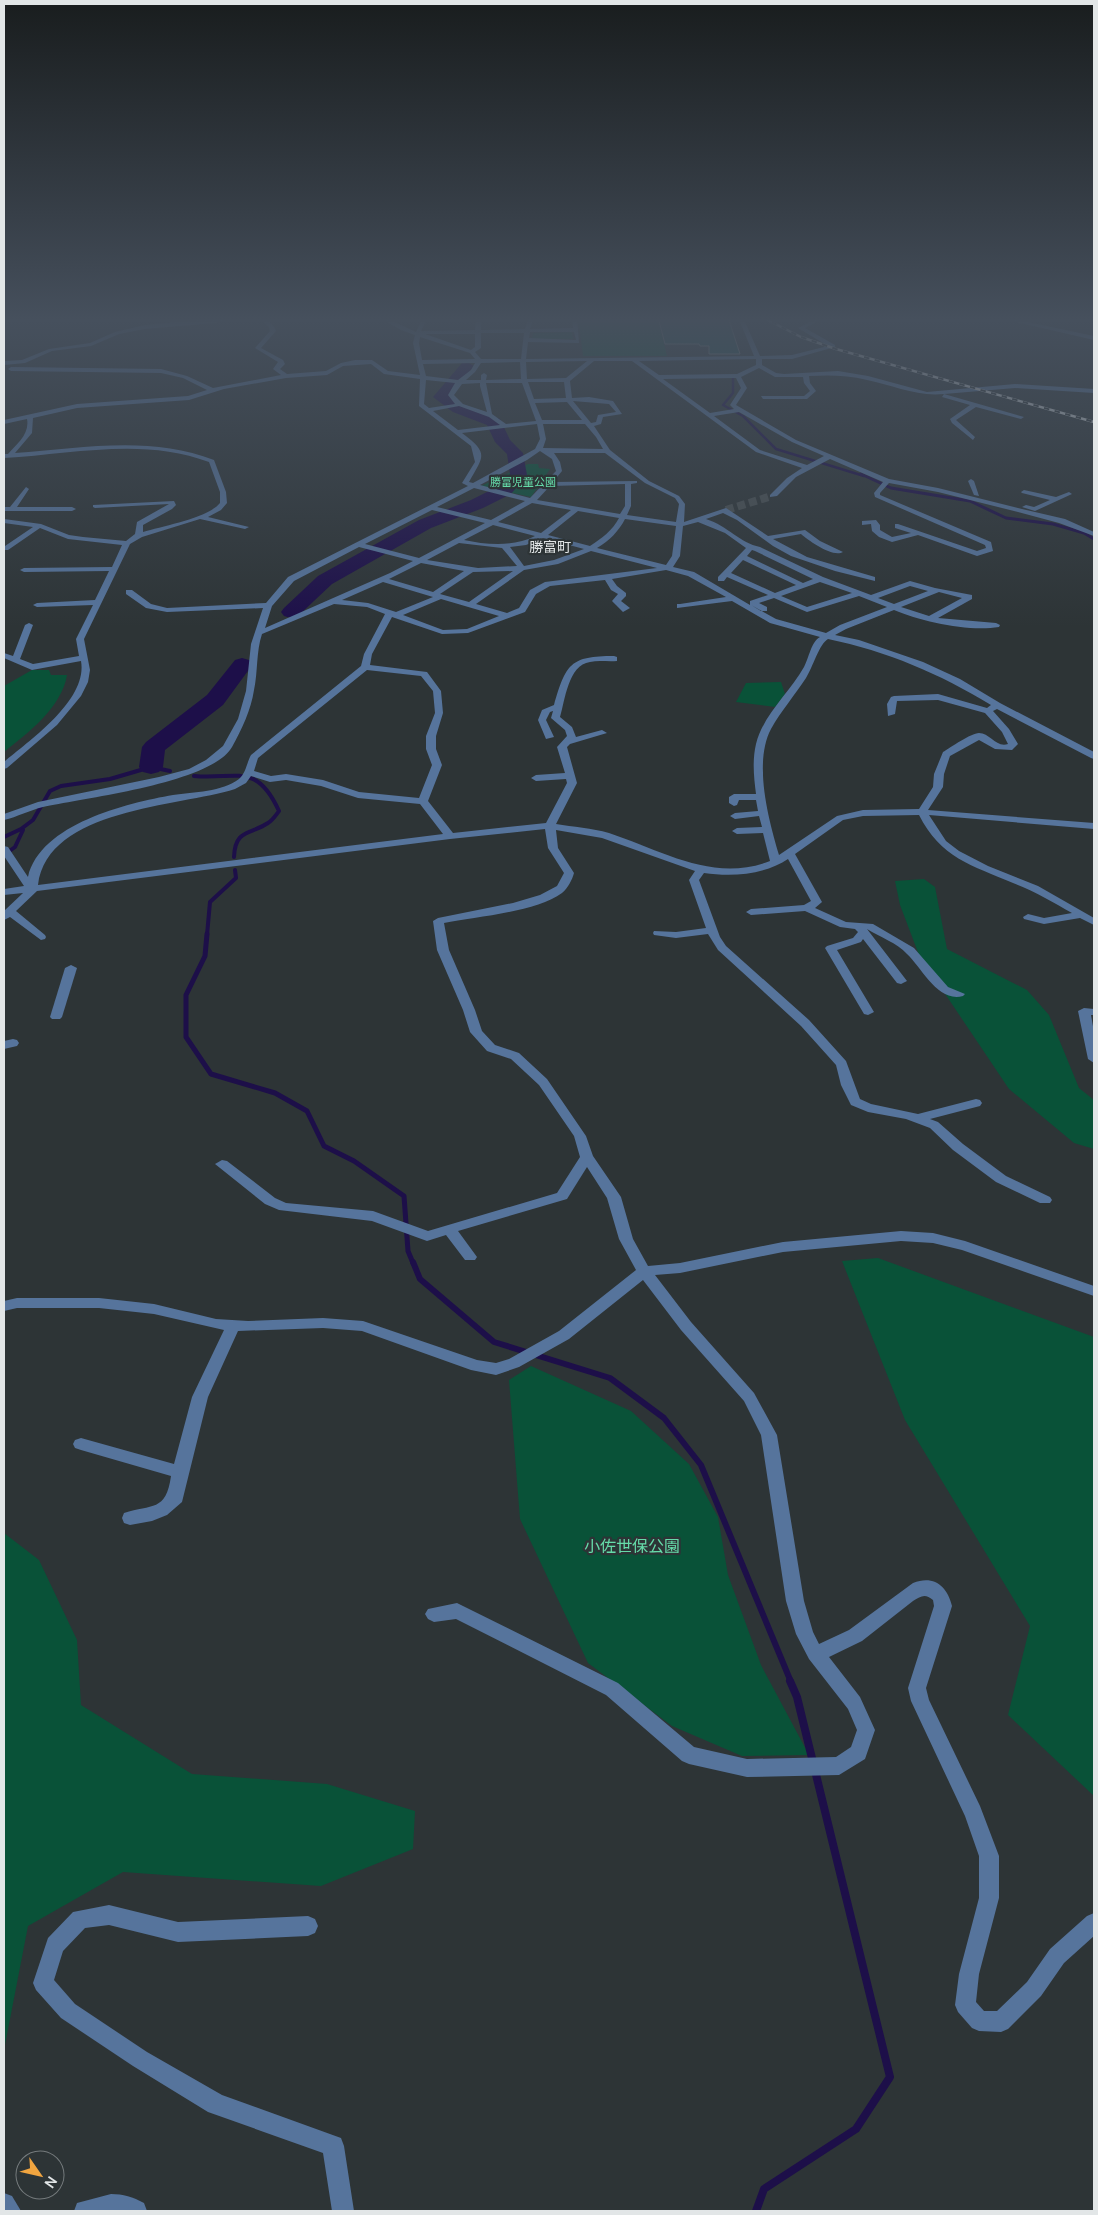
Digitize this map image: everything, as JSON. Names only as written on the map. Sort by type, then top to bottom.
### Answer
[{"type":"street","points":[[7,456],[31,430],[31,420]]},
{"type":"street","points":[[440,420],[474,445],[478,452],[478,465],[465,484],[532,501],[623,517],[680,524],[700,520],[725,511],[736,516],[784,549],[833,569],[872,579]]},
{"type":"street","points":[[499,420],[506,426]]},
{"type":"street","points":[[357,544],[421,561],[472,569],[522,568],[607,577],[656,571],[669,567],[676,556],[682,504],[678,497],[647,482],[607,451],[586,420]]},
{"type":"street","points":[[454,432],[539,422],[598,423],[599,420]]},
{"type":"street","points":[[716,420],[758,451],[808,468]]},
{"type":"street","points":[[757,420],[828,457],[888,481],[955,494],[1062,521],[1094,534]]},
{"type":"street","points":[[953,420],[973,438]]},
{"type":"street","points":[[4,817],[38,804],[161,780],[192,770],[209,762],[227,748],[242,719],[250,691],[255,644],[261,632],[268,605],[291,579],[525,459],[538,450],[543,440],[539,422]]},
{"type":"street","points":[[4,766],[59,719],[81,687],[87,670],[80,639],[127,543],[139,534],[200,517],[218,509],[224,503],[217,471],[212,461],[206,458],[142,446],[7,456]]},
{"type":"street","points":[[538,450],[607,451]]},
{"type":"street","points":[[261,632],[383,580],[532,501],[549,484],[559,470],[555,457],[548,451]]},
{"type":"street","points":[[772,496],[780,492],[787,481],[828,457]]},
{"type":"street","points":[[888,481],[877,493],[877,496],[988,544],[990,548],[977,554],[898,526]]},
{"type":"street","points":[[971,481],[976,495]]},
{"type":"street","points":[[549,484],[647,482]]},
{"type":"street","points":[[332,601],[368,605],[434,630],[453,632],[479,627],[508,616],[522,610],[532,592],[558,572],[568,560],[591,548],[617,526],[627,507],[628,483]]},
{"type":"street","points":[[13,508],[25,491],[15,492]]},
{"type":"street","points":[[1024,492],[1056,499]]},
{"type":"street","points":[[955,494],[966,493],[1035,509],[1070,494]]},
{"type":"street","points":[[95,506],[172,502],[174,505],[170,508],[140,524],[139,534]]},
{"type":"street","points":[[430,507],[687,572],[722,579],[750,548]]},
{"type":"street","points":[[4,508],[72,509]]},
{"type":"street","points":[[458,541],[477,545],[520,543],[542,535],[578,508]]},
{"type":"street","points":[[200,517],[245,527]]},
{"type":"street","points":[[700,520],[725,529],[736,541],[750,548],[757,549],[820,579],[893,607],[930,619],[968,624],[996,625]]},
{"type":"street","points":[[4,521],[39,526],[76,538],[127,543]]},
{"type":"street","points":[[865,523],[873,522],[876,525],[876,531],[890,540],[918,533]]},
{"type":"street","points":[[8,548],[39,526]]},
{"type":"street","points":[[768,538],[802,532],[818,543],[839,552]]},
{"type":"street","points":[[504,545],[522,568]]},
{"type":"street","points":[[743,557],[802,586]]},
{"type":"street","points":[[24,570],[114,568]]},
{"type":"street","points":[[470,605],[522,568]]},
{"type":"street","points":[[41,937],[7,914],[32,890],[33,874],[46,850],[67,835],[120,813],[163,800],[224,788],[239,783],[248,774],[254,758],[364,667],[368,654],[393,614],[438,595],[472,569]]},
{"type":"street","points":[[687,572],[774,621],[798,629],[856,642],[904,657],[957,681],[993,708],[1094,756]]},
{"type":"street","points":[[727,574],[806,610],[860,593]]},
{"type":"street","points":[[607,577],[614,588],[622,592],[622,596],[616,601],[626,608],[623,610]]},
{"type":"street","points":[[798,629],[797,624],[753,603],[820,579]]},
{"type":"street","points":[[383,580],[508,616]]},
{"type":"street","points":[[871,598],[910,582],[935,591]]},
{"type":"street","points":[[776,862],[764,814],[759,760],[765,731],[813,660],[819,641],[843,627],[938,590],[969,597],[930,619]]},
{"type":"street","points":[[129,592],[145,606],[155,610],[175,611],[206,607],[268,605]]},
{"type":"street","points":[[688,607],[735,598]]},
{"type":"street","points":[[37,605],[97,602]]},
{"type":"street","points":[[16,659],[29,625]]},
{"type":"street","points":[[4,655],[32,667],[83,658]]},
{"type":"street","points":[[434,1614],[458,1611],[612,1689],[690,1755],[747,1768],[839,1766],[858,1753],[866,1730],[854,1703],[815,1653],[805,1634],[795,1601],[768,1435],[749,1397],[686,1326],[644,1270],[626,1239],[614,1197],[587,1157],[580,1136],[543,1082],[515,1056],[491,1048],[476,1032],[469,1010],[443,950],[438,930],[438,921],[523,903],[557,891],[567,881],[569,873],[553,848],[550,826],[572,783],[562,747],[572,736],[569,729],[555,718],[568,674],[576,664],[585,660],[614,659]]},
{"type":"street","points":[[364,667],[424,674],[437,691],[439,713],[431,736],[431,749],[437,765],[422,801]]},
{"type":"street","points":[[892,714],[891,704],[894,699],[904,698],[938,697],[993,708],[1012,744],[1009,748],[1004,749],[979,736],[946,754],[938,787],[922,812]]},
{"type":"street","points":[[549,737],[542,720],[546,710],[559,707]]},
{"type":"street","points":[[567,742],[602,733]]},
{"type":"street","points":[[248,774],[270,779],[286,777],[323,783],[358,795],[422,801],[450,836]]},
{"type":"street","points":[[536,778],[570,776]]},
{"type":"street","points":[[734,803],[734,797],[762,797]]},
{"type":"street","points":[[922,812],[929,829],[938,840],[967,861],[1033,888],[1094,922]]},
{"type":"street","points":[[4,892],[32,890],[450,836],[550,826],[604,835],[701,870],[724,873],[743,872],[776,862],[840,818],[863,813],[922,812],[1094,826]]},
{"type":"street","points":[[735,816],[764,814]]},
{"type":"street","points":[[737,831],[768,830]]},
{"type":"street","points":[[4,849],[12,858],[32,890]]},
{"type":"street","points":[[751,912],[807,908],[817,902],[790,854]]},
{"type":"street","points":[[701,870],[694,880],[712,930],[722,948],[805,1023],[842,1064],[847,1085],[855,1102],[868,1108],[918,1118],[934,1125],[958,1147],[1001,1179],[1045,1200]]},
{"type":"street","points":[[807,908],[844,925],[861,928],[869,926],[910,950],[944,989],[959,994]]},
{"type":"street","points":[[1028,917],[1044,920],[1082,915]]},
{"type":"street","points":[[861,928],[901,981]]},
{"type":"street","points":[[861,928],[857,940],[831,948],[868,1012]]},
{"type":"street","points":[[658,933],[676,935],[712,930]]},
{"type":"street","points":[[56,1017],[71,968]]},
{"type":"street","points":[[1094,1012],[1084,1011],[1094,1059]]},
{"type":"street","points":[[918,1118],[976,1103]]},
{"type":"street","points":[[222,1164],[270,1201],[284,1207],[354,1212],[373,1216],[427,1236],[562,1196],[587,1157]]},
{"type":"street","points":[[450,1230],[470,1257]]},
{"type":"street","points":[[4,1306],[17,1303],[99,1303],[154,1310],[216,1324],[323,1323],[363,1326],[476,1366],[496,1369],[518,1360],[564,1335],[644,1270],[680,1268],[783,1247],[901,1236],[933,1238],[965,1246],[1094,1291]]},
{"type":"street","points":[[130,1518],[146,1516],[162,1510],[176,1497],[180,1472],[200,1397],[232,1325]]},
{"type":"street","points":[[81,1444],[180,1472]]},
{"type":"street","points":[[815,1653],[828,1651],[919,1588],[931,1588],[941,1596],[943,1606],[917,1688],[920,1701],[973,1813],[989,1856],[989,1898],[969,1974],[965,2005],[978,2021],[1001,2022],[1034,1989],[1057,1956],[1094,1923]]},
{"type":"street","points":[[308,1926],[178,1932],[109,1915],[80,1919],[55,1945],[43,1983],[68,2011],[140,2059],[216,2104],[333,2146],[343,2211]]},
{"type":"street","points":[[4,2204],[10,2211]]},
{"type":"street","points":[[85,2211],[101,2205],[128,2206],[136,2211]]},
{"type":"green space","name":"勝富児童公園","points":[[528,464],[538,464],[539,468],[550,469],[531,497],[481,486]]},
{"type":"green space","points":[[32,670],[49,670],[51,675],[67,675],[64,687],[43,718],[4,752],[4,686]]},
{"type":"green space","points":[[781,682],[785,694],[775,707],[736,702],[746,683]]},
{"type":"green space","points":[[924,879],[935,887],[947,949],[1027,990],[1049,1015],[1079,1088],[1094,1100],[1094,1149],[1074,1143],[1009,1089],[919,955],[900,905],[895,881]]},
{"type":"green space","points":[[878,1258],[1094,1337],[1094,1796],[1008,1715],[1030,1626],[905,1420],[842,1261]]},
{"type":"green space","name":"小佐世保公園","points":[[531,1366],[631,1411],[689,1464],[718,1517],[728,1575],[761,1665],[809,1755],[742,1756],[672,1726],[588,1663],[520,1519],[509,1380]]},
{"type":"green space","points":[[4,1533],[39,1560],[77,1640],[81,1705],[192,1774],[327,1784],[415,1811],[413,1849],[321,1886],[123,1872],[28,1926],[4,2050]]},
{"type":"waterway","points":[[291,612],[325,580],[425,524],[477,504],[505,490],[519,475],[515,453],[503,442],[494,422],[491,420]]},
{"type":"waterway","points":[[747,420],[776,449],[864,476]]},
{"type":"waterway","points":[[861,474],[891,488],[970,501],[1006,518],[1053,524],[1084,533],[1094,539]]},
{"type":"waterway","points":[[151,767],[154,747],[215,700],[242,664]]},
{"type":"waterway","points":[[4,837],[21,829],[33,820],[50,791],[61,786],[110,779],[151,767],[170,771]]},
{"type":"waterway","points":[[194,776],[244,776],[253,779],[262,785],[279,811],[268,823],[240,837],[235,848],[234,857]]},
{"type":"waterway","points":[[4,855],[15,847],[23,830]]},
{"type":"waterway","points":[[207,935],[210,902],[236,878],[235,870]]},
{"type":"waterway","points":[[207,934],[205,956],[186,995],[186,1037],[211,1074],[275,1093],[307,1111],[324,1146],[354,1161],[404,1196],[408,1251],[413,1263]]},
{"type":"waterway","points":[[413,1262],[420,1279],[494,1342],[610,1378],[664,1418],[701,1465],[791,1682]]},
{"type":"waterway","points":[[756,2211],[764,2189],[856,2129],[890,2077],[797,1697],[790,1681]]},
{"type":"tunnel","points":[[726,510],[772,496]]},
{"type":"railway","points":[[1088,420],[1094,422]]},
{"type":"district","name":"勝富町","points":[[550,547]]}]
